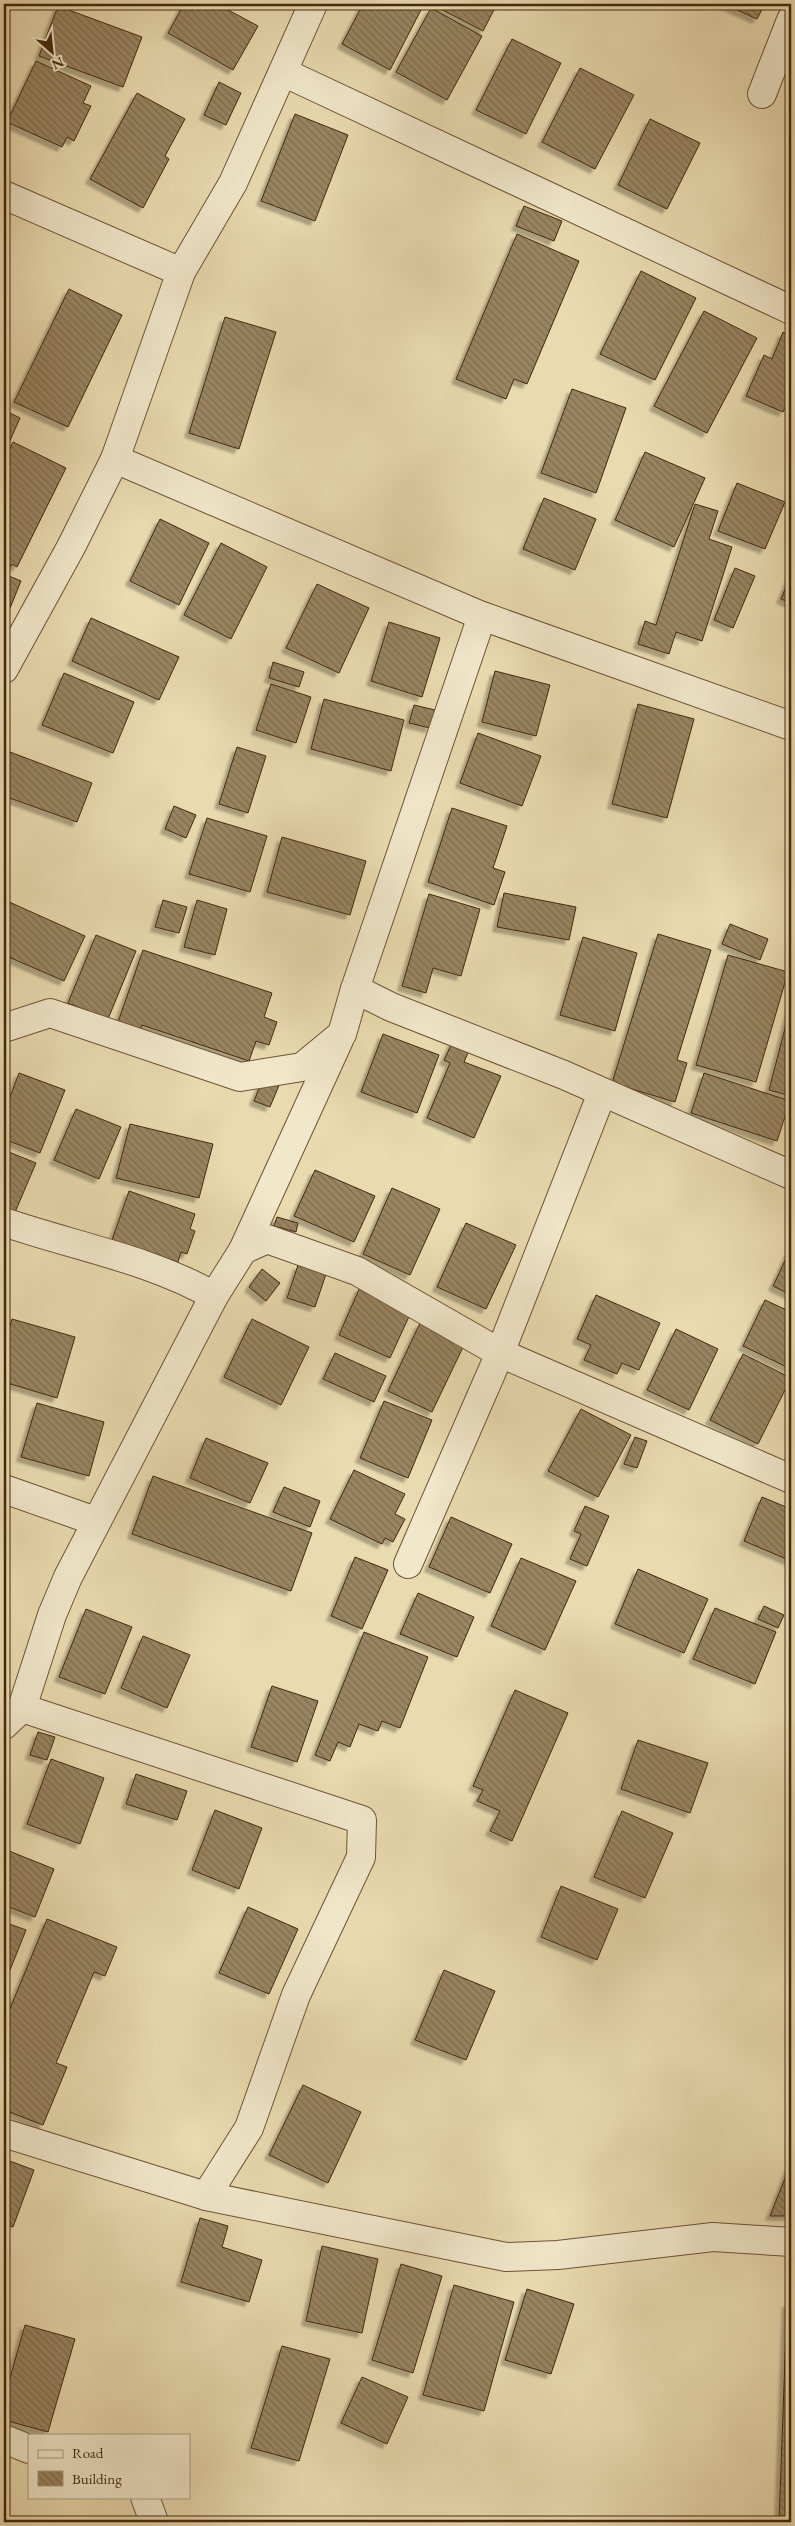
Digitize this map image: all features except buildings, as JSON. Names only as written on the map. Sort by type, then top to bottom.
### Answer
[{"type":"street","points":[[5,662],[71,547],[115,459],[181,272],[234,183],[313,4]]},
{"type":"street","points":[[762,94],[791,20]]},
{"type":"street","points":[[283,72],[791,310]]},
{"type":"street","points":[[4,195],[181,272]]},
{"type":"street","points":[[115,459],[482,616],[791,726]]},
{"type":"street","points":[[206,2196],[249,2128],[296,1994],[361,1857],[362,1820],[13,1716],[52,1615],[95,1521],[214,1296],[243,1250],[342,1034],[355,989],[482,616]]},
{"type":"street","points":[[355,989],[390,1007],[564,1076],[791,1175]]},
{"type":"street","points":[[4,1028],[50,1012],[240,1077],[302,1067],[342,1034]]},
{"type":"street","points":[[408,1564],[500,1353],[602,1093]]},
{"type":"street","points":[[4,1222],[142,1264],[196,1286],[214,1296]]},
{"type":"street","points":[[243,1250],[267,1240],[357,1271],[500,1353],[791,1479]]},
{"type":"street","points":[[4,1490],[95,1521]]},
{"type":"street","points":[[4,2134],[206,2196],[506,2257],[558,2255],[713,2237],[791,2242]]},
{"type":"street","points":[[4,2439],[28,2449]]},
{"type":"street","points":[[145,2498],[154,2522]]}]
